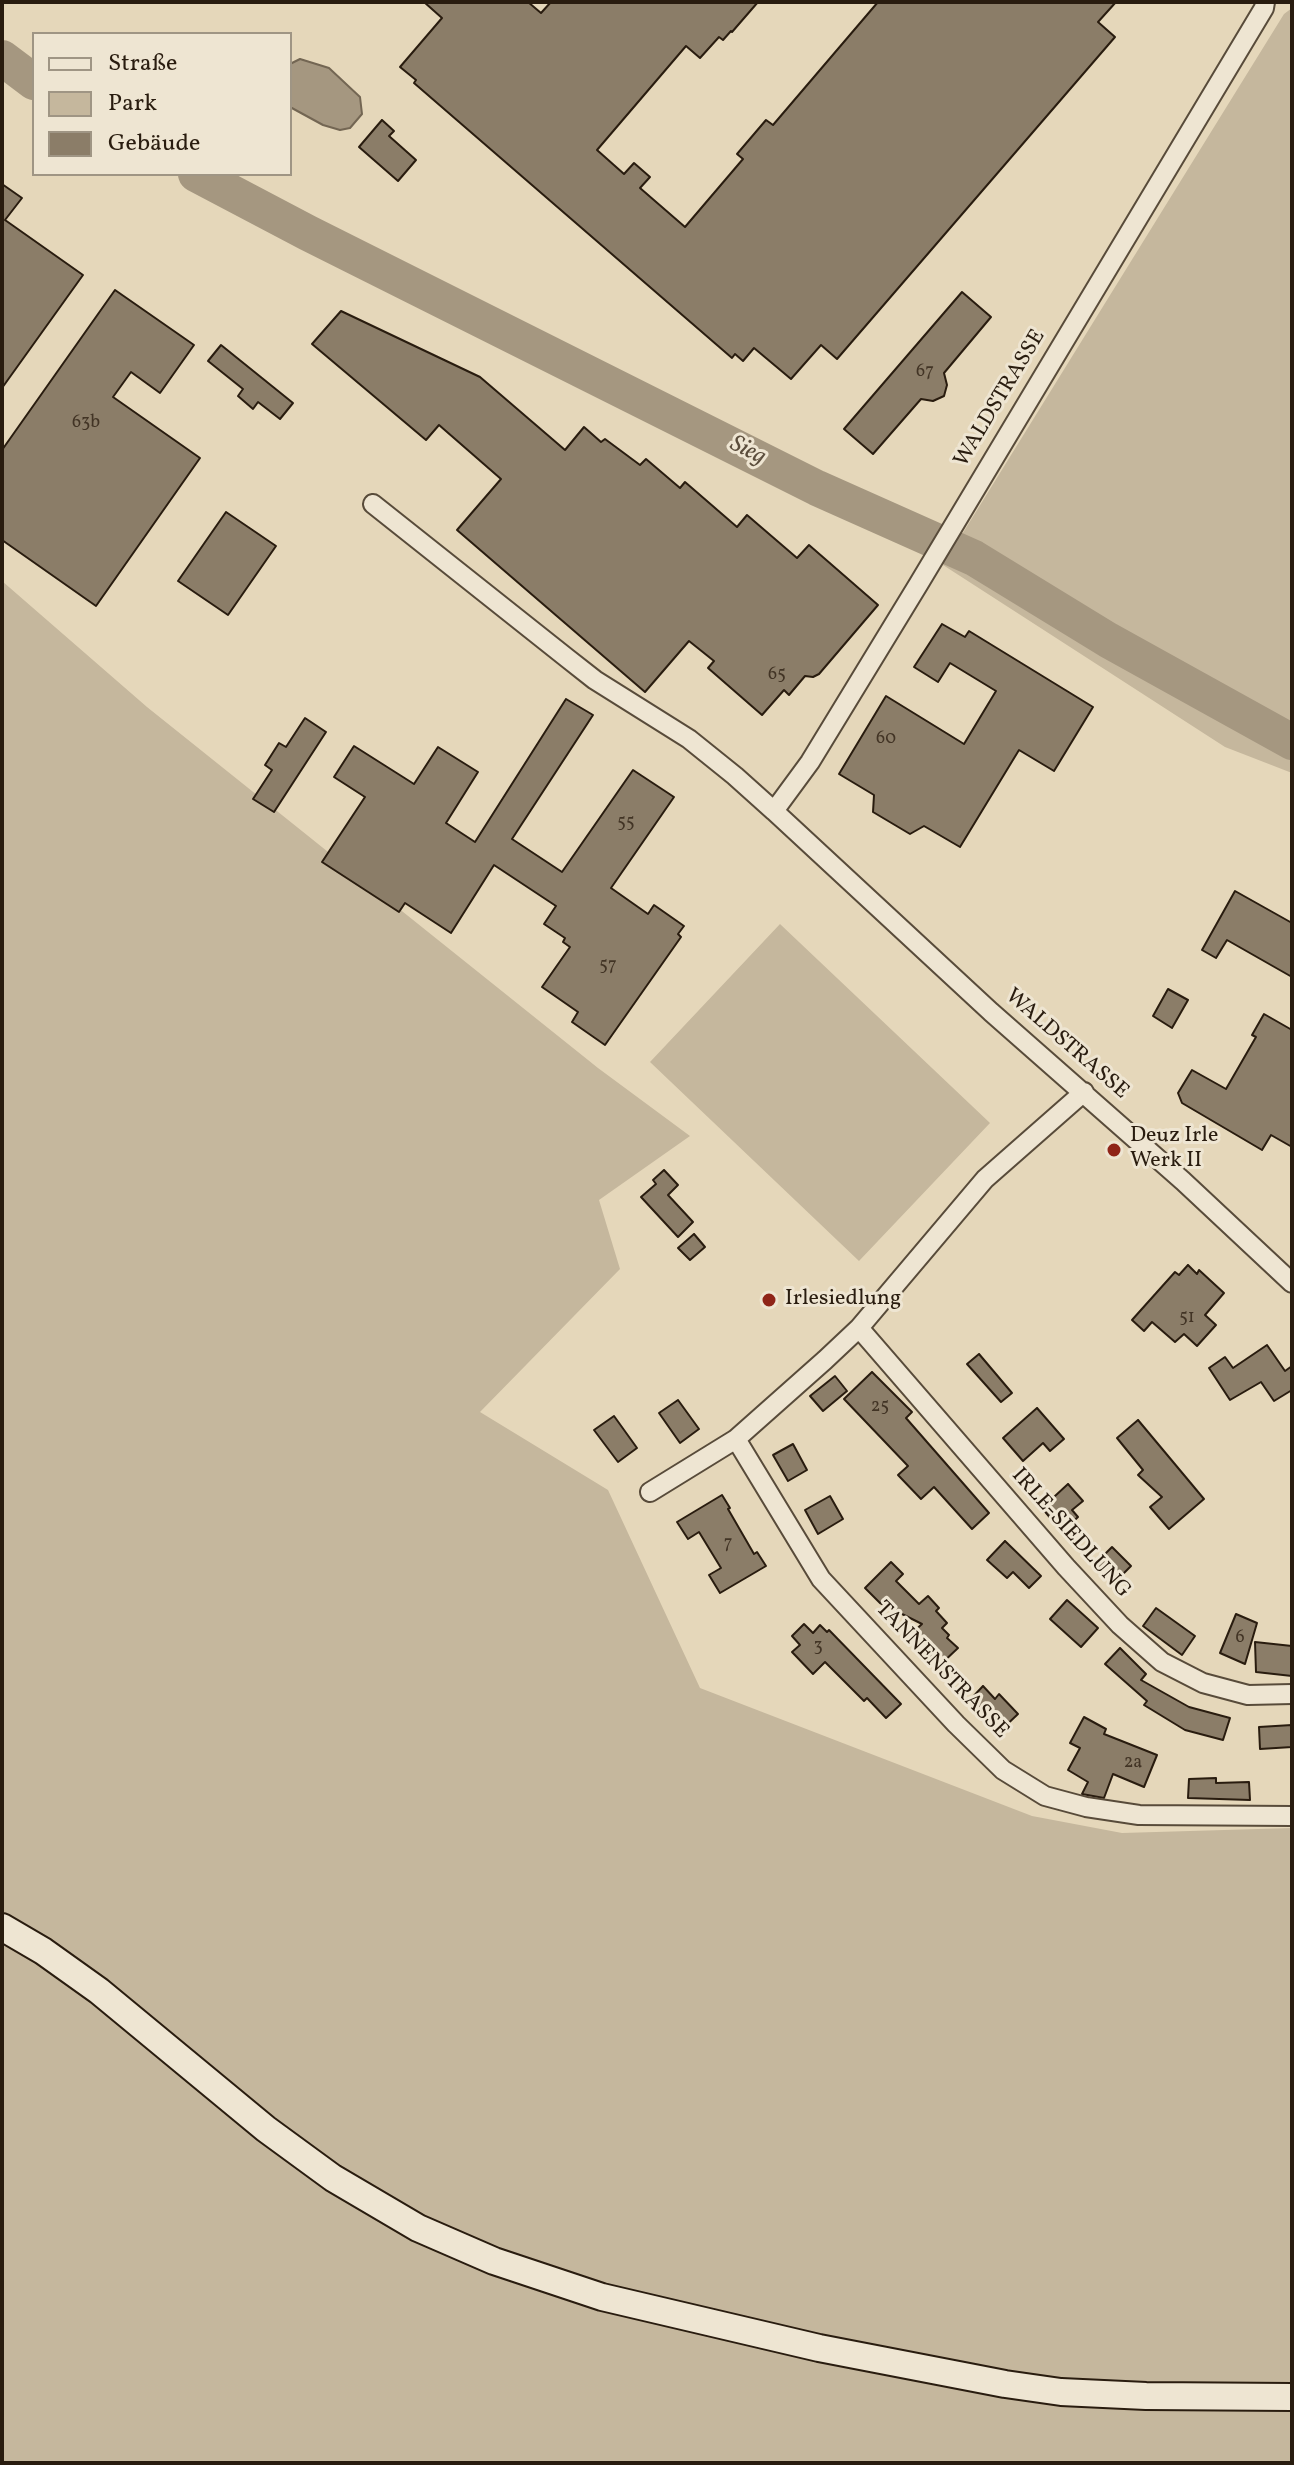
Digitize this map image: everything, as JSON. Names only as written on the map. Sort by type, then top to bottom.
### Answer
[{"type":"main road","points":[[2,1927],[43,1951],[99,1991],[266,2129],[333,2178],[418,2228],[494,2261],[602,2297],[819,2348],[1005,2384],[1061,2392],[1117,2395],[1292,2397]]},
{"type":"street","name":"WALDSTRASSE","points":[[774,811],[810,762],[1267,4]]},
{"type":"street","name":"WALDSTRASSE","points":[[373,504],[576,666],[689,739],[735,776],[1292,1283]]},
{"type":"street","points":[[650,1492],[736,1439],[859,1328],[985,1179],[1084,1092]]},
{"type":"street","name":"IRLE-SIEDLUNG","points":[[859,1328],[1066,1567],[1120,1625],[1162,1662],[1203,1683],[1248,1695],[1292,1694]]},
{"type":"street","name":"TANNENSTRASSE","points":[[736,1439],[821,1579],[1003,1770],[1045,1796],[1086,1807],[1139,1815],[1292,1816]]},
{"type":"green space","points":[[1292,8],[1292,773],[1225,747],[943,565],[1284,14]]},
{"type":"green space","points":[[2,581],[147,707],[598,1068],[690,1136],[599,1200],[620,1269],[480,1412],[608,1490],[700,1688],[1032,1816],[1122,1833],[1292,1828],[1292,2463],[2,2463]]},
{"type":"green space","points":[[780,924],[990,1123],[859,1261],[650,1062]]},
{"type":"shaded area","points":[[300,59],[329,68],[360,97],[362,114],[350,128],[340,130],[323,125],[292,108],[292,63]]},
{"type":"building","points":[[424,2],[528,2],[541,13],[551,2],[758,2],[732,32],[723,40],[719,37],[700,58],[686,46],[597,150],[624,174],[634,163],[650,177],[640,188],[685,227],[743,159],[737,154],[766,120],[773,125],[878,2],[1116,2],[1098,22],[1115,37],[837,359],[821,345],[791,379],[754,348],[743,361],[735,354],[732,358],[414,83],[416,80],[400,67],[442,18]]},
{"type":"building","points":[[382,120],[394,131],[389,136],[416,160],[398,181],[359,147]]},
{"type":"building","points":[[2,184],[22,198],[5,220],[83,275],[2,388]]},
{"type":"building","points":[[115,290],[194,345],[160,393],[131,372],[113,397],[200,458],[96,606],[2,540],[2,450]]},
{"type":"building","points":[[962,292],[991,317],[944,373],[947,385],[944,396],[933,401],[921,399],[873,454],[844,429]]},
{"type":"building","points":[[341,311],[480,377],[565,450],[584,427],[601,442],[605,439],[640,465],[646,459],[680,488],[685,482],[737,527],[747,515],[797,558],[809,545],[878,605],[819,674],[805,676],[789,695],[784,690],[762,715],[708,668],[714,661],[689,641],[645,692],[457,530],[501,479],[439,425],[426,440],[312,344]]},
{"type":"building","points":[[221,345],[293,403],[280,419],[258,402],[253,409],[238,396],[243,389],[208,361]]},
{"type":"building","points":[[226,512],[276,546],[228,615],[178,581]]},
{"type":"building","points":[[942,624],[965,637],[969,631],[1093,707],[1054,771],[1019,750],[960,847],[924,826],[910,834],[873,812],[874,795],[839,774],[886,696],[964,744],[996,691],[950,663],[938,682],[914,667]]},
{"type":"building","points":[[566,699],[593,715],[512,839],[562,872],[633,770],[674,797],[611,888],[648,914],[654,905],[684,926],[678,934],[681,937],[605,1045],[572,1022],[578,1012],[542,987],[570,947],[563,942],[565,938],[544,924],[556,906],[494,865],[451,933],[405,903],[399,912],[322,862],[365,797],[334,777],[354,746],[414,784],[438,747],[478,772],[446,823],[475,842]]},
{"type":"building","points":[[305,718],[326,732],[274,812],[253,799],[272,770],[265,765],[279,743],[286,747]]},
{"type":"building","points":[[1235,891],[1292,923],[1292,977],[1227,940],[1216,958],[1202,950]]},
{"type":"building","points":[[1168,989],[1188,1000],[1172,1028],[1153,1016]]},
{"type":"building","points":[[1264,1014],[1292,1030],[1292,1147],[1271,1135],[1262,1150],[1182,1103],[1178,1093],[1192,1070],[1226,1089],[1256,1037],[1252,1035]]},
{"type":"building","points":[[664,1170],[678,1185],[668,1195],[693,1222],[678,1237],[641,1197],[656,1184],[653,1180]]},
{"type":"building","points":[[694,1234],[705,1247],[690,1260],[678,1248]]},
{"type":"building","points":[[1188,1265],[1197,1274],[1199,1270],[1224,1293],[1205,1315],[1216,1325],[1197,1346],[1184,1334],[1175,1342],[1152,1322],[1144,1331],[1132,1320],[1175,1272],[1179,1275]]},
{"type":"building","points":[[1267,1345],[1285,1371],[1292,1366],[1292,1390],[1274,1401],[1261,1382],[1230,1400],[1209,1368],[1225,1357],[1233,1368]]},
{"type":"building","points":[[979,1354],[1012,1393],[1001,1402],[967,1364]]},
{"type":"building","points":[[872,1372],[912,1412],[906,1418],[989,1513],[972,1529],[934,1487],[921,1499],[898,1475],[908,1466],[844,1399]]},
{"type":"building","points":[[835,1376],[847,1391],[823,1411],[810,1396]]},
{"type":"building","points":[[678,1400],[699,1429],[680,1443],[659,1413]]},
{"type":"building","points":[[1037,1408],[1064,1439],[1050,1451],[1043,1443],[1023,1461],[1003,1438]]},
{"type":"building","points":[[614,1416],[637,1448],[618,1462],[594,1430]]},
{"type":"building","points":[[1138,1420],[1204,1499],[1169,1529],[1150,1507],[1162,1497],[1138,1475],[1143,1470],[1117,1438]]},
{"type":"building","points":[[793,1444],[807,1470],[788,1481],[773,1455]]},
{"type":"building","points":[[1068,1484],[1083,1501],[1072,1510],[1078,1517],[1062,1532],[1042,1508]]},
{"type":"building","points":[[722,1495],[754,1554],[757,1552],[766,1566],[720,1593],[709,1575],[721,1568],[699,1532],[688,1539],[677,1522]]},
{"type":"building","points":[[830,1496],[843,1519],[818,1534],[805,1510]]},
{"type":"building","points":[[1005,1541],[1041,1576],[1029,1588],[1013,1572],[1007,1578],[987,1560]]},
{"type":"building","points":[[1112,1547],[1131,1566],[1114,1583],[1095,1564]]},
{"type":"building","points":[[891,1562],[903,1574],[896,1581],[919,1604],[928,1596],[947,1623],[942,1628],[958,1648],[940,1665],[910,1635],[922,1624],[880,1603],[865,1588]]},
{"type":"building","points":[[1067,1600],[1098,1628],[1081,1647],[1050,1619]]},
{"type":"building","points":[[1156,1608],[1195,1636],[1182,1655],[1143,1626]]},
{"type":"building","points":[[1236,1614],[1257,1623],[1245,1664],[1220,1653]]},
{"type":"building","points":[[804,1624],[813,1633],[820,1625],[827,1632],[829,1630],[901,1704],[886,1718],[825,1662],[813,1674],[792,1652],[800,1645],[792,1636]]},
{"type":"building","points":[[1255,1642],[1292,1646],[1292,1676],[1256,1672]]},
{"type":"building","points":[[1120,1648],[1146,1674],[1141,1680],[1189,1707],[1230,1718],[1223,1740],[1185,1730],[1144,1705],[1147,1701],[1105,1664]]},
{"type":"building","points":[[983,1686],[995,1699],[999,1694],[1018,1714],[999,1732],[969,1701]]},
{"type":"building","points":[[1084,1717],[1106,1729],[1104,1734],[1157,1755],[1144,1787],[1113,1774],[1104,1798],[1082,1794],[1088,1782],[1068,1770],[1080,1748],[1070,1743]]},
{"type":"building","points":[[1292,1725],[1292,1747],[1260,1749],[1259,1727]]},
{"type":"building","points":[[1216,1778],[1216,1783],[1249,1782],[1250,1800],[1188,1798],[1189,1779]]},
{"type":"waterway","name":"Sieg","points":[[2,58],[32,80]]},
{"type":"waterway","name":"Sieg","points":[[200,176],[817,488],[974,558],[1108,640],[1292,742]]},
{"type":"place","name":"Deuz Irle Werk II","points":[[1114,1150]]},
{"type":"place","name":"Irlesiedlung","points":[[769,1300]]}]
